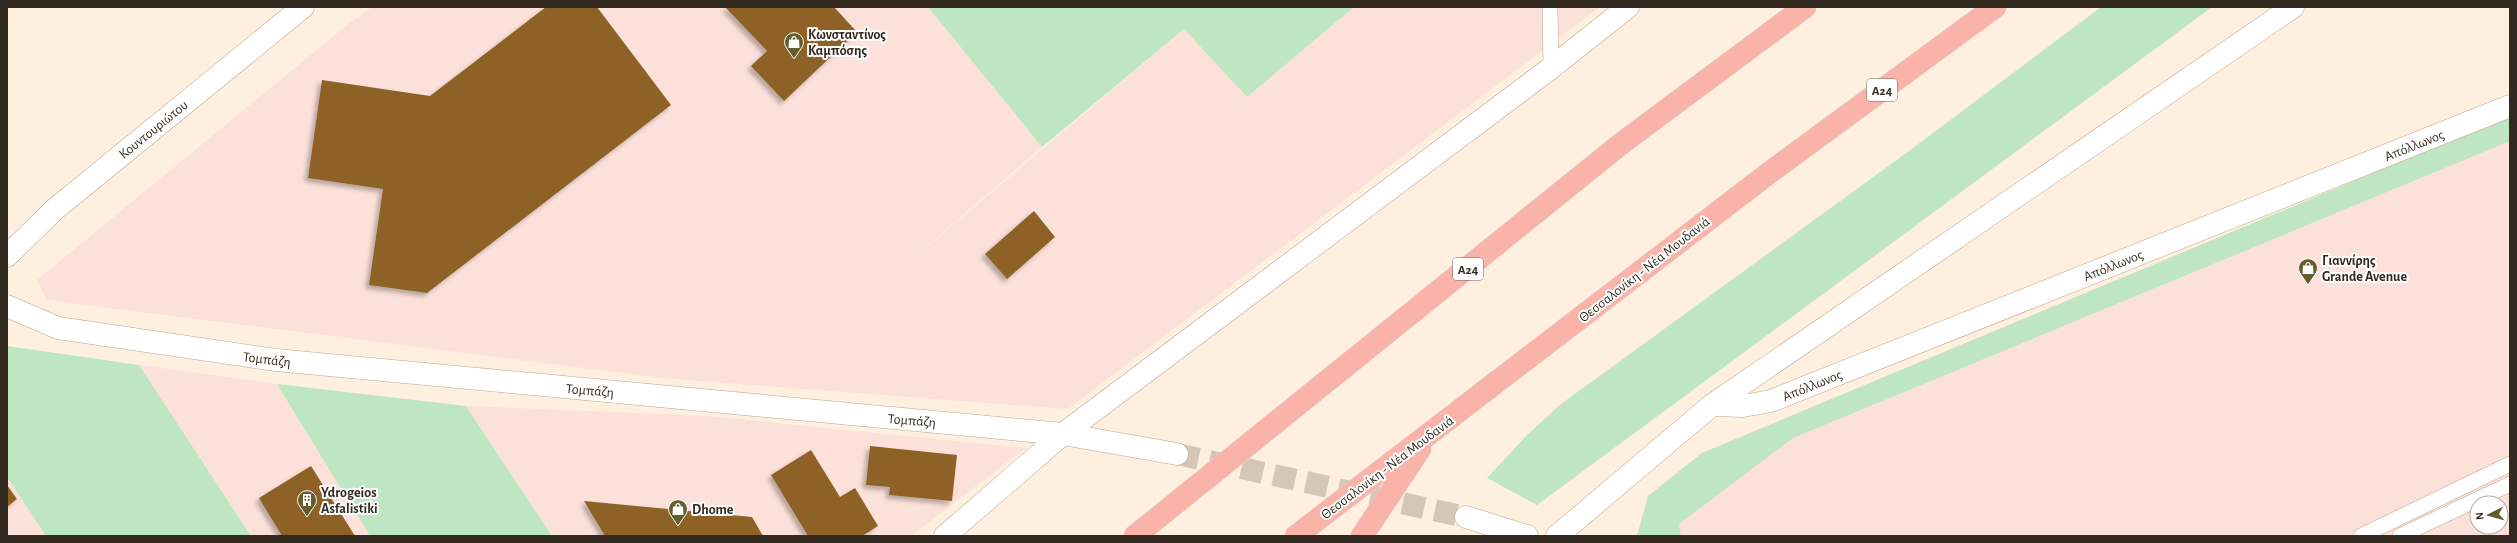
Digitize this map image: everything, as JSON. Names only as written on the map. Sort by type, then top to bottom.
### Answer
[{"type":"highway","name":"Α24","points":[[1135,536],[1622,143],[1805,7]]},
{"type":"highway","name":"Θεσσαλονίκη - Νέα Μουδανιά","points":[[1296,536],[1770,173],[1995,7]]},
{"type":"highway","name":"Α24","points":[[1362,536],[1431,434]]},
{"type":"street","name":"Κουντουριώτου","points":[[7,256],[54,210],[303,7]]},
{"type":"street","points":[[945,536],[1063,434],[1551,68],[1628,7]]},
{"type":"street","points":[[1557,536],[1712,405],[2293,7]]},
{"type":"street","name":"Απόλλωνος","points":[[1712,405],[1743,406],[1771,401],[2510,106]]},
{"type":"street","name":"Τομπάζη","points":[[7,306],[58,328],[276,360],[1063,434],[1177,454]]},
{"type":"street","points":[[1466,517],[1527,536]]},
{"type":"lane","points":[[1550,7],[1551,68]]},
{"type":"lane","points":[[2360,536],[2510,464]]},
{"type":"lane","points":[[2400,536],[2510,484]]},
{"type":"shaded area","points":[[372,7],[928,7],[1042,147],[875,291],[1184,29],[1247,97],[1354,7],[1600,7],[1068,409],[662,378],[47,300],[37,280],[347,25]]},
{"type":"shaded area","name":"Γιαννίρης Grande Avenue","points":[[2510,116],[2510,536],[1637,536],[1648,496],[1702,453]]},
{"type":"shaded area","points":[[139,365],[277,384],[370,536],[251,536]]},
{"type":"shaded area","points":[[466,406],[708,416],[1026,448],[911,536],[552,536]]},
{"type":"shaded area","points":[[7,477],[46,536],[7,536]]},
{"type":"green space","points":[[928,7],[1354,7],[1247,97],[1184,29],[1042,147]]},
{"type":"green space","points":[[2101,7],[2212,7],[1537,505],[1487,478],[1528,434],[1561,404],[1905,154]]},
{"type":"green space","points":[[2510,116],[2510,141],[1793,438],[1679,524],[1681,536],[1637,536],[1648,496],[1702,453]]},
{"type":"green space","points":[[7,346],[139,365],[251,536],[46,536],[7,477]]},
{"type":"green space","points":[[277,384],[466,406],[552,536],[370,536]]},
{"type":"building","points":[[546,7],[597,7],[671,105],[427,293],[369,285],[383,189],[308,178],[322,80],[430,96]]},
{"type":"building","name":"Κωνσταντίνος Καμπόσης","points":[[725,7],[834,7],[857,32],[784,101],[751,66],[767,51]]},
{"type":"building","points":[[1034,211],[1055,237],[1007,279],[985,254]]},
{"type":"building","points":[[870,446],[957,455],[952,501],[889,495],[890,487],[866,485]]},
{"type":"building","points":[[811,450],[840,497],[855,488],[878,526],[862,536],[808,536],[771,475]]},
{"type":"building","name":"Ydrogeios Asfalistiki","points":[[311,466],[355,536],[282,536],[259,498]]},
{"type":"building","points":[[7,485],[17,499],[7,507]]},
{"type":"building","name":"Dhome","points":[[584,501],[752,517],[763,536],[605,536]]},
{"type":"tunnel","points":[[1177,454],[1466,517]]},
{"type":"place","name":"Κωνσταντίνος Καμπόσης","points":[[794,59]]},
{"type":"place","name":"Γιαννίρης Grande Avenue","points":[[2308,285]]},
{"type":"place","name":"Ydrogeios Asfalistiki","points":[[307,517]]},
{"type":"place","name":"Dhome","points":[[678,526]]}]
